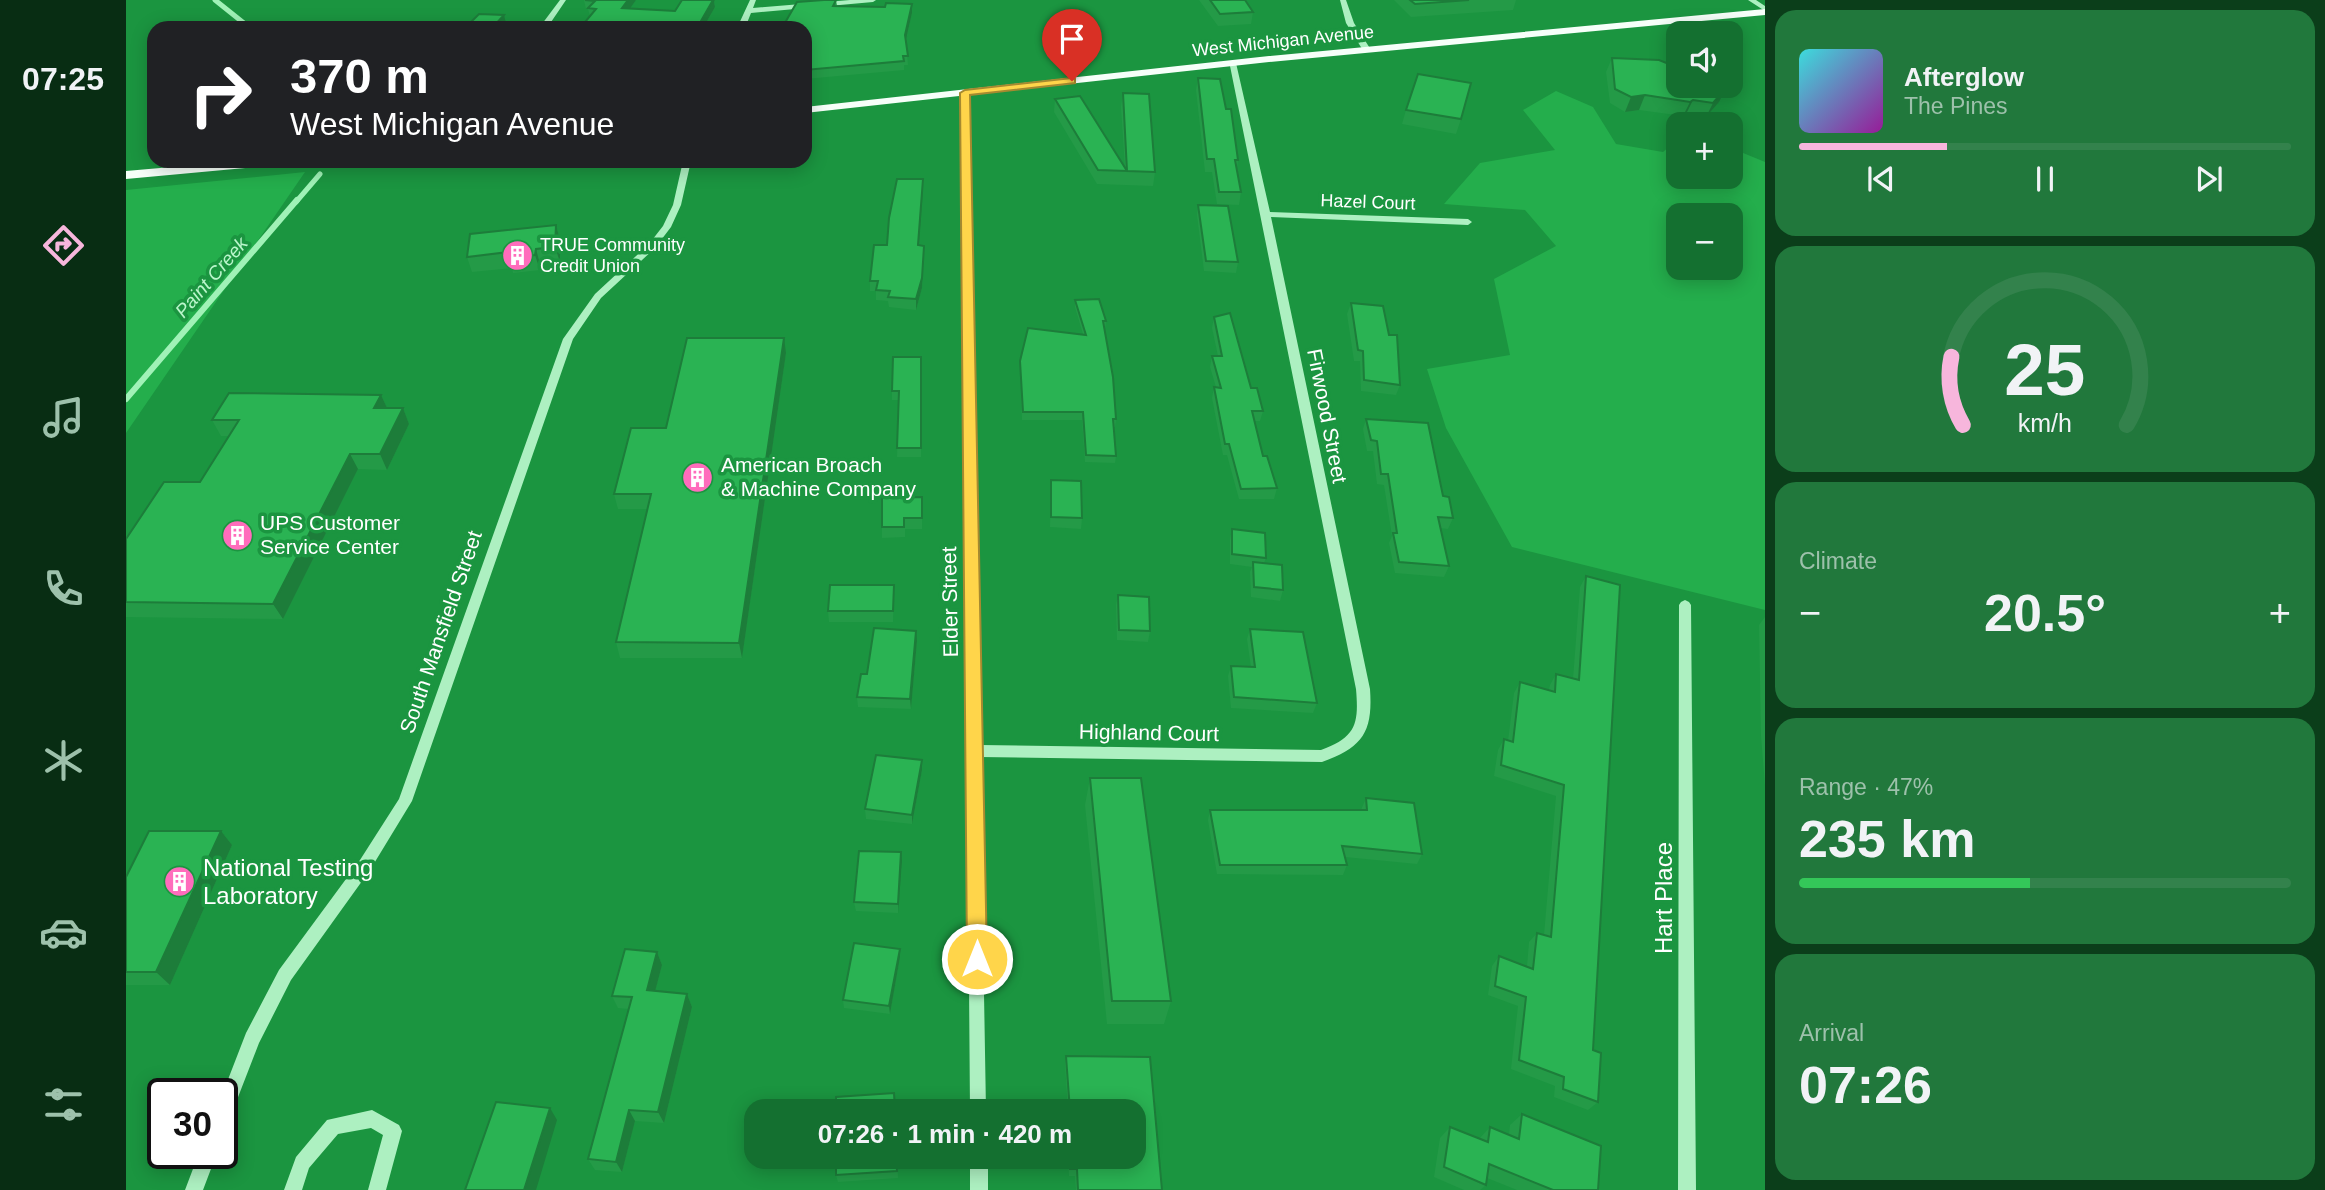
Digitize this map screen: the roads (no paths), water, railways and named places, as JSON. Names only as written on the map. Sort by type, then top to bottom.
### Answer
[{"type":"main road","name":"West Michigan Avenue","points":[[812,109],[1231,63],[1765,11]]},
{"type":"main road","points":[[126,176],[208,168]]},
{"type":"street","points":[[548,21],[563,0]]},
{"type":"street","points":[[744,21],[753,0]]},
{"type":"street","points":[[748,11],[873,0]]},
{"type":"street","points":[[1343,0],[1350,23],[1367,50]]},
{"type":"street","points":[[1751,0],[1765,11]]},
{"type":"street","name":"Firwood Street","points":[[1231,63],[1266,214],[1363,689],[1365,715],[1359,734],[1346,747],[1322,756]]},
{"type":"street","name":"Elder Street","points":[[965,93],[978,1099]]},
{"type":"street","name":"South Mansfield Street","points":[[237,1078],[252,1039],[285,975],[365,865],[405,801],[568,339],[598,296],[652,246],[667,227],[677,205],[685,168]]},
{"type":"street","name":"Hazel Court","points":[[1266,214],[1468,222]]},
{"type":"street","name":"Hart Place","points":[[1685,605],[1687,1190]]},
{"type":"street","name":"Highland Court","points":[[975,751],[1322,756]]},
{"type":"street","points":[[293,1190],[302,1163],[333,1126],[372,1119],[393,1131],[377,1190]]},
{"type":"street","points":[[194,1190],[202,1169]]},
{"type":"street","points":[[979,1169],[979,1190]]},
{"type":"waterway","name":"Paint Creek","points":[[215,0],[241,21]]},
{"type":"waterway","name":"Paint Creek","points":[[296,202],[320,174]]},
{"type":"waterway","name":"Paint Creek","points":[[126,399],[297,200]]},
{"type":"place","name":"TRUE Community Credit Union","points":[[517,255]]},
{"type":"place","name":"American Broach & Machine Company","points":[[698,477]]},
{"type":"place","name":"UPS Customer Service Center","points":[[237,535]]},
{"type":"place","name":"National Testing Laboratory","points":[[180,882]]}]
